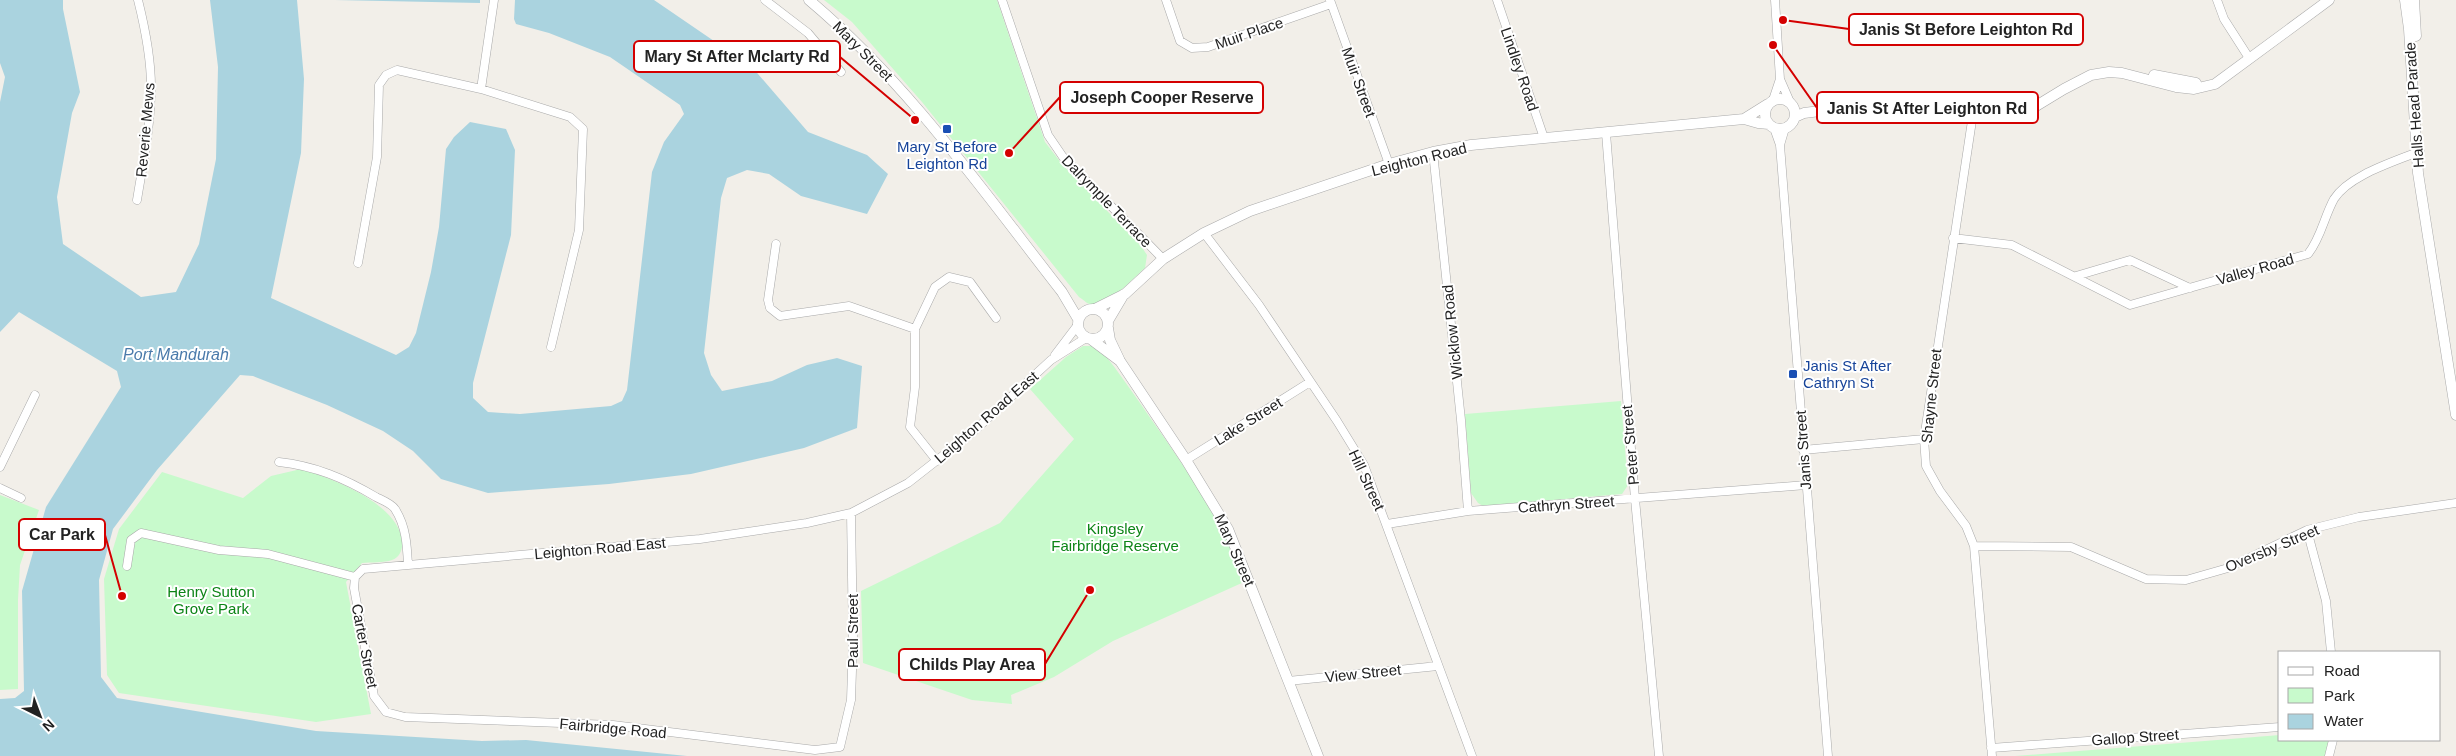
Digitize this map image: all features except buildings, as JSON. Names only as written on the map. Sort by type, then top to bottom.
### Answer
[{"type":"street","name":"Reverie Mews","points":[[137,200],[146,146],[151,86],[145,26],[138,0]]},
{"type":"street","points":[[481,89],[494,0]]},
{"type":"street","points":[[765,0],[808,33],[841,72]]},
{"type":"street","name":"Mary Street","points":[[809,0],[844,30],[898,86],[1062,292],[1078,323],[1080,333],[1120,361]]},
{"type":"street","name":"Dalrymple Terrace","points":[[1002,0],[1048,134],[1063,157],[1163,258]]},
{"type":"street","name":"Muir Place","points":[[1166,0],[1180,41],[1192,48],[1208,47],[1330,2]]},
{"type":"street","name":"Lindley Road","points":[[1496,0],[1544,138]]},
{"type":"street","points":[[1775,0],[1780,79],[1796,109],[1793,122],[1785,128]]},
{"type":"street","points":[[2217,0],[2224,19],[2249,58]]},
{"type":"street","points":[[1770,102],[1780,98],[1796,109],[1924,106],[1990,115],[2000,111],[2020,110],[2059,85],[2088,71],[2118,67],[2201,83],[2229,74],[2329,0]]},
{"type":"street","name":"Halls Head Parade","points":[[2405,0],[2409,29],[2418,152],[2425,209],[2456,415]]},
{"type":"street","name":"Halls Head Parade","points":[[2414,0],[2418,152]]},
{"type":"street","name":"Muir Street","points":[[1330,2],[1390,164]]},
{"type":"street","points":[[358,263],[377,157],[379,85],[386,75],[397,70],[481,89],[570,117],[583,129],[579,230],[551,347]]},
{"type":"street","points":[[1771,126],[1765,114],[1780,79]]},
{"type":"street","name":"Leighton Road","points":[[1744,119],[1770,102]]},
{"type":"street","name":"Shayne Street","points":[[1973,114],[1924,439],[1926,466],[1940,491],[1966,526],[1974,546],[1991,752]]},
{"type":"street","name":"Leighton Road","points":[[1108,324],[1125,294],[1163,258],[1204,233],[1250,211],[1390,164],[1433,152],[1471,145],[1744,119],[1758,124],[1785,128]]},
{"type":"street","name":"Janis Street","points":[[1771,126],[1780,144]]},
{"type":"street","name":"Janis Street","points":[[1785,128],[1780,144],[1828,756]]},
{"type":"street","name":"Peter Street","points":[[1606,133],[1635,499],[1659,756]]},
{"type":"street","name":"Wicklow Road","points":[[1433,152],[1461,420],[1468,511]]},
{"type":"street","name":"Valley Road","points":[[1953,238],[2012,244],[2130,305],[2308,254],[2315,245],[2335,197],[2350,181],[2418,152]]},
{"type":"street","name":"Hill Street","points":[[1204,233],[1259,305],[1364,466],[1472,756]]},
{"type":"street","points":[[776,244],[768,300],[770,308],[780,316],[849,306],[915,329]]},
{"type":"street","points":[[2076,276],[2130,260],[2190,288]]},
{"type":"street","points":[[937,461],[910,427],[915,387],[915,329],[935,287],[949,277],[970,282],[996,318]]},
{"type":"street","name":"Mary Street","points":[[1062,292],[1079,305],[1104,313],[1108,324],[1110,340],[1120,361],[1186,460],[1228,529],[1318,756]]},
{"type":"street","name":"Leighton Road","points":[[1092,309],[1125,294]]},
{"type":"street","points":[[1078,323],[1082,313],[1092,309]]},
{"type":"street","name":"Leighton Road East","points":[[355,577],[363,569],[700,539],[807,523],[851,514],[908,483],[974,432],[1051,360],[1078,323]]},
{"type":"street","points":[[1089,339],[1103,336],[1108,324]]},
{"type":"street","name":"Leighton Road East","points":[[1051,360],[1089,339]]},
{"type":"street","name":"Lake Street","points":[[1186,460],[1310,382]]},
{"type":"street","points":[[0,467],[35,395]]},
{"type":"street","points":[[1803,450],[1924,439]]},
{"type":"street","points":[[278,462],[324,470],[394,507],[407,538],[408,565]]},
{"type":"street","name":"Cathryn Street","points":[[1387,524],[1468,511],[1806,485]]},
{"type":"street","points":[[0,488],[21,498]]},
{"type":"street","name":"Oversby Street","points":[[1974,546],[2071,547],[2146,579],[2186,580],[2228,568],[2307,530],[2359,517],[2456,503]]},
{"type":"street","name":"Paul Street","points":[[840,747],[851,700],[854,640],[851,514]]},
{"type":"street","points":[[2307,530],[2326,601],[2332,651]]},
{"type":"street","points":[[127,566],[131,540],[141,533],[219,550],[268,554],[355,577]]},
{"type":"street","name":"Carter Street","points":[[355,577],[354,588],[374,696],[386,712]]},
{"type":"street","name":"View Street","points":[[1288,681],[1438,666]]},
{"type":"street","name":"Fairbridge Road","points":[[386,712],[405,717],[613,725],[815,750],[840,747]]},
{"type":"street","name":"Gallop Street","points":[[1991,752],[2278,727]]},
{"type":"street","points":[[2329,756],[2333,741]]},
{"type":"green space","points":[[824,0],[997,0],[1045,142],[1062,164],[1141,246],[1147,255],[1145,268],[1106,301],[1093,305],[1079,297],[922,102],[852,22]]},
{"type":"green space","name":"Kingsley Fairbridge Reserve","points":[[1083,346],[1094,346],[1101,350],[1178,458],[1215,518],[1244,582],[1113,641],[1054,677],[1011,695],[1012,704],[972,700],[863,663],[861,591],[1000,523],[1074,439],[1030,389],[1066,357]]},
{"type":"green space","points":[[1621,401],[1628,485],[1622,494],[1483,506],[1478,503],[1471,493],[1465,414]]},
{"type":"green space","name":"Henry Sutton Grove Park","points":[[301,469],[346,486],[377,504],[389,515],[398,528],[402,541],[402,547],[395,559],[385,562],[362,563],[346,582],[371,714],[316,722],[119,693],[107,675],[104,579],[119,529],[162,472],[243,498],[271,476]]},
{"type":"green space","points":[[0,495],[39,510],[20,565],[18,689],[0,690]]},
{"type":"green space","points":[[2278,735],[2278,741],[2329,741],[2325,756],[2015,756]]},
{"type":"water","name":"Port Mandurah","points":[[0,0],[63,0],[63,9],[80,92],[72,113],[57,197],[63,244],[141,297],[176,292],[199,244],[216,159],[218,67],[210,0],[297,0],[304,79],[301,153],[271,298],[396,355],[409,347],[416,333],[431,272],[439,227],[446,149],[454,137],[470,122],[506,129],[515,150],[511,235],[473,383],[473,398],[488,412],[520,414],[611,406],[622,401],[627,390],[652,172],[664,142],[684,114],[680,105],[610,57],[549,33],[516,24],[514,19],[515,0],[654,0],[752,67],[808,132],[867,155],[888,174],[867,214],[801,196],[769,174],[747,170],[727,178],[721,198],[704,353],[711,375],[722,391],[772,381],[807,365],[837,358],[862,366],[857,428],[804,448],[691,474],[609,484],[488,493],[441,479],[413,451],[383,431],[327,405],[253,376],[240,375],[157,470],[113,529],[99,580],[101,677],[117,698],[316,731],[482,741],[526,740],[687,756],[0,756],[0,699],[15,698],[24,691],[22,591],[46,507],[121,387],[117,371],[19,312],[0,332],[0,102],[5,77],[0,63]]},
{"type":"water","points":[[335,0],[480,0],[480,3]]},
{"type":"place","name":"Janis St Before Leighton Rd","points":[[1783,20]]},
{"type":"place","name":"Janis St After Leighton Rd","points":[[1773,45]]},
{"type":"place","name":"Mary St After Mclarty Rd","points":[[915,120]]},
{"type":"place","name":"Mary St Before Leighton Rd","points":[[947,129]]},
{"type":"place","name":"Joseph Cooper Reserve","points":[[1009,153]]},
{"type":"place","name":"Janis St After Cathryn St","points":[[1793,374]]},
{"type":"place","name":"Childs Play Area","points":[[1090,590]]},
{"type":"place","name":"Car Park","points":[[122,596]]}]
